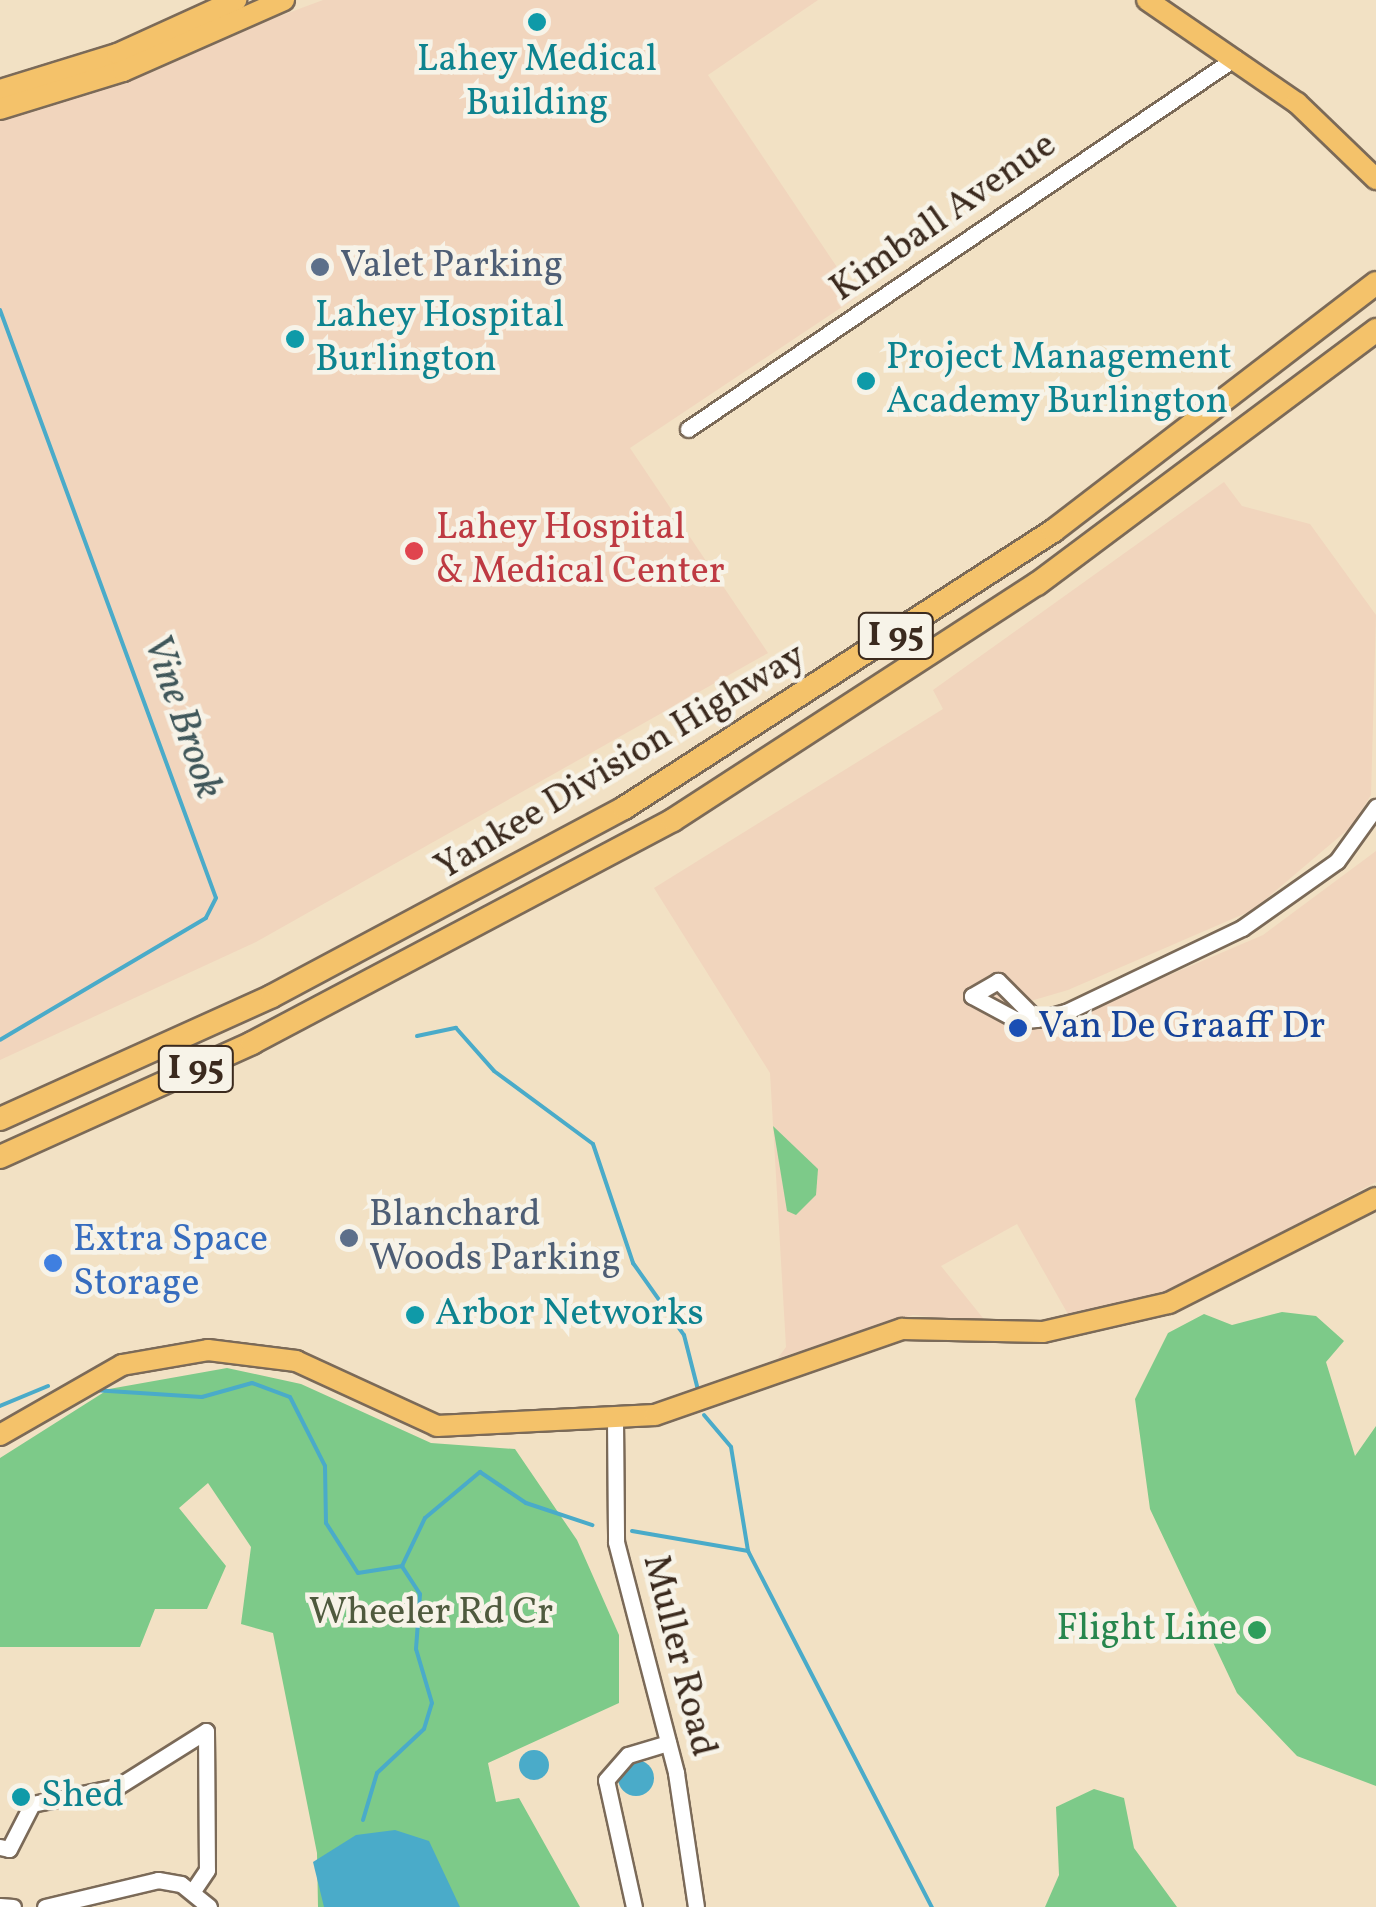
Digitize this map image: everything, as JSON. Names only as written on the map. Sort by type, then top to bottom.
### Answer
[{"type":"highway","name":"Yankee Division Highway","points":[[0,1118],[340,962],[654,789],[1053,531],[1376,284]]},
{"type":"highway","name":"Yankee Division Highway","points":[[0,1157],[304,1018],[673,820],[1052,574],[1376,330]]},
{"type":"main road","points":[[0,90],[116,54],[236,0]]},
{"type":"main road","points":[[0,109],[123,71],[284,0]]},
{"type":"main road","points":[[1148,0],[1235,58],[1376,179]]},
{"type":"main road","points":[[0,1435],[122,1365],[208,1350],[296,1361],[436,1426],[615,1419],[698,1404],[902,1329],[1043,1332],[1169,1304],[1376,1198]]},
{"type":"street","name":"Kimball Avenue","points":[[688,429],[1235,58]]},
{"type":"street","points":[[1036,1018],[1242,928],[1337,861],[1376,807]]},
{"type":"street","name":"Muller Road","points":[[615,1419],[616,1542],[668,1743],[696,1907]]},
{"type":"street","points":[[0,1848],[10,1849],[32,1804],[117,1787],[206,1731],[207,1870],[193,1891]]},
{"type":"street","points":[[634,1907],[606,1780],[628,1756],[668,1743]]},
{"type":"street","points":[[45,1907],[158,1880],[193,1891],[209,1907]]},
{"type":"street","points":[[0,1906],[13,1907]]},
{"type":"shaded area","name":"Lahey Hospital & Medical Center","points":[[323,0],[818,0],[708,75],[857,297],[630,448],[768,653],[256,942],[0,1060],[0,120]]},
{"type":"shaded area","points":[[1224,482],[1242,506],[1310,524],[1376,615],[1371,795],[1352,826],[1253,910],[1068,990],[1003,1009],[981,998],[968,1005],[1024,1027],[1076,1015],[1263,935],[1376,851],[1376,1182],[1176,1288],[1069,1316],[1017,1224],[941,1266],[987,1323],[913,1315],[778,1358],[786,1347],[770,1073],[654,888],[943,709],[933,690]]},
{"type":"green space","points":[[773,1126],[818,1169],[816,1195],[796,1215],[787,1211]]},
{"type":"green space","points":[[1282,1312],[1316,1316],[1344,1341],[1326,1362],[1355,1456],[1376,1426],[1376,1786],[1297,1756],[1237,1693],[1150,1509],[1135,1399],[1168,1333],[1204,1314],[1232,1325]]},
{"type":"green space","name":"Wheeler Rd Cr","points":[[227,1368],[301,1384],[431,1443],[515,1449],[577,1540],[619,1635],[619,1703],[488,1763],[496,1802],[519,1798],[580,1907],[318,1907],[317,1853],[273,1633],[241,1624],[251,1547],[208,1483],[179,1508],[226,1566],[207,1609],[155,1609],[140,1647],[0,1647],[0,1458],[109,1389]]},
{"type":"green space","points":[[1094,1789],[1124,1798],[1134,1848],[1177,1907],[1045,1907],[1059,1875],[1056,1807]]},
{"type":"water","points":[[534,1750],[548,1759],[549,1765],[540,1779],[534,1780],[520,1771],[519,1765],[528,1751]]},
{"type":"water","points":[[636,1760],[649,1765],[654,1778],[649,1791],[636,1796],[623,1791],[618,1778],[623,1765]]},
{"type":"water","points":[[395,1830],[429,1841],[460,1907],[324,1907],[313,1862],[356,1835]]},
{"type":"waterway","name":"Vine Brook","points":[[0,310],[216,898],[206,918],[0,1040]]},
{"type":"waterway","points":[[417,1036],[456,1028],[494,1071],[593,1144],[633,1263],[684,1335],[698,1390]]},
{"type":"waterway","points":[[93,1390],[202,1397],[252,1383],[290,1397],[325,1466],[326,1523],[358,1573],[402,1566]]},
{"type":"waterway","points":[[0,1406],[48,1386]]},
{"type":"waterway","points":[[704,1415],[731,1447],[748,1551],[932,1907]]},
{"type":"waterway","points":[[402,1566],[425,1518],[480,1472],[526,1503],[592,1525]]},
{"type":"waterway","points":[[632,1531],[748,1551]]},
{"type":"waterway","points":[[363,1820],[377,1773],[424,1729],[432,1703],[416,1649],[420,1594],[402,1566]]},
{"type":"place","name":"Lahey Medical Building","points":[[537,22]]},
{"type":"place","name":"Valet Parking","points":[[320,267]]},
{"type":"place","name":"Lahey Hospital Burlington","points":[[295,339]]},
{"type":"place","name":"Project Management Academy Burlington","points":[[866,381]]},
{"type":"place","name":"Lahey Hospital & Medical Center","points":[[414,551]]},
{"type":"place","name":"Van De Graaff Dr","points":[[1018,1028]]},
{"type":"place","name":"Blanchard Woods Parking","points":[[349,1238]]},
{"type":"place","name":"Extra Space Storage","points":[[53,1263]]},
{"type":"place","name":"Arbor Networks","points":[[415,1315]]},
{"type":"place","name":"Flight Line","points":[[1257,1630]]},
{"type":"place","name":"Shed","points":[[21,1797]]}]
